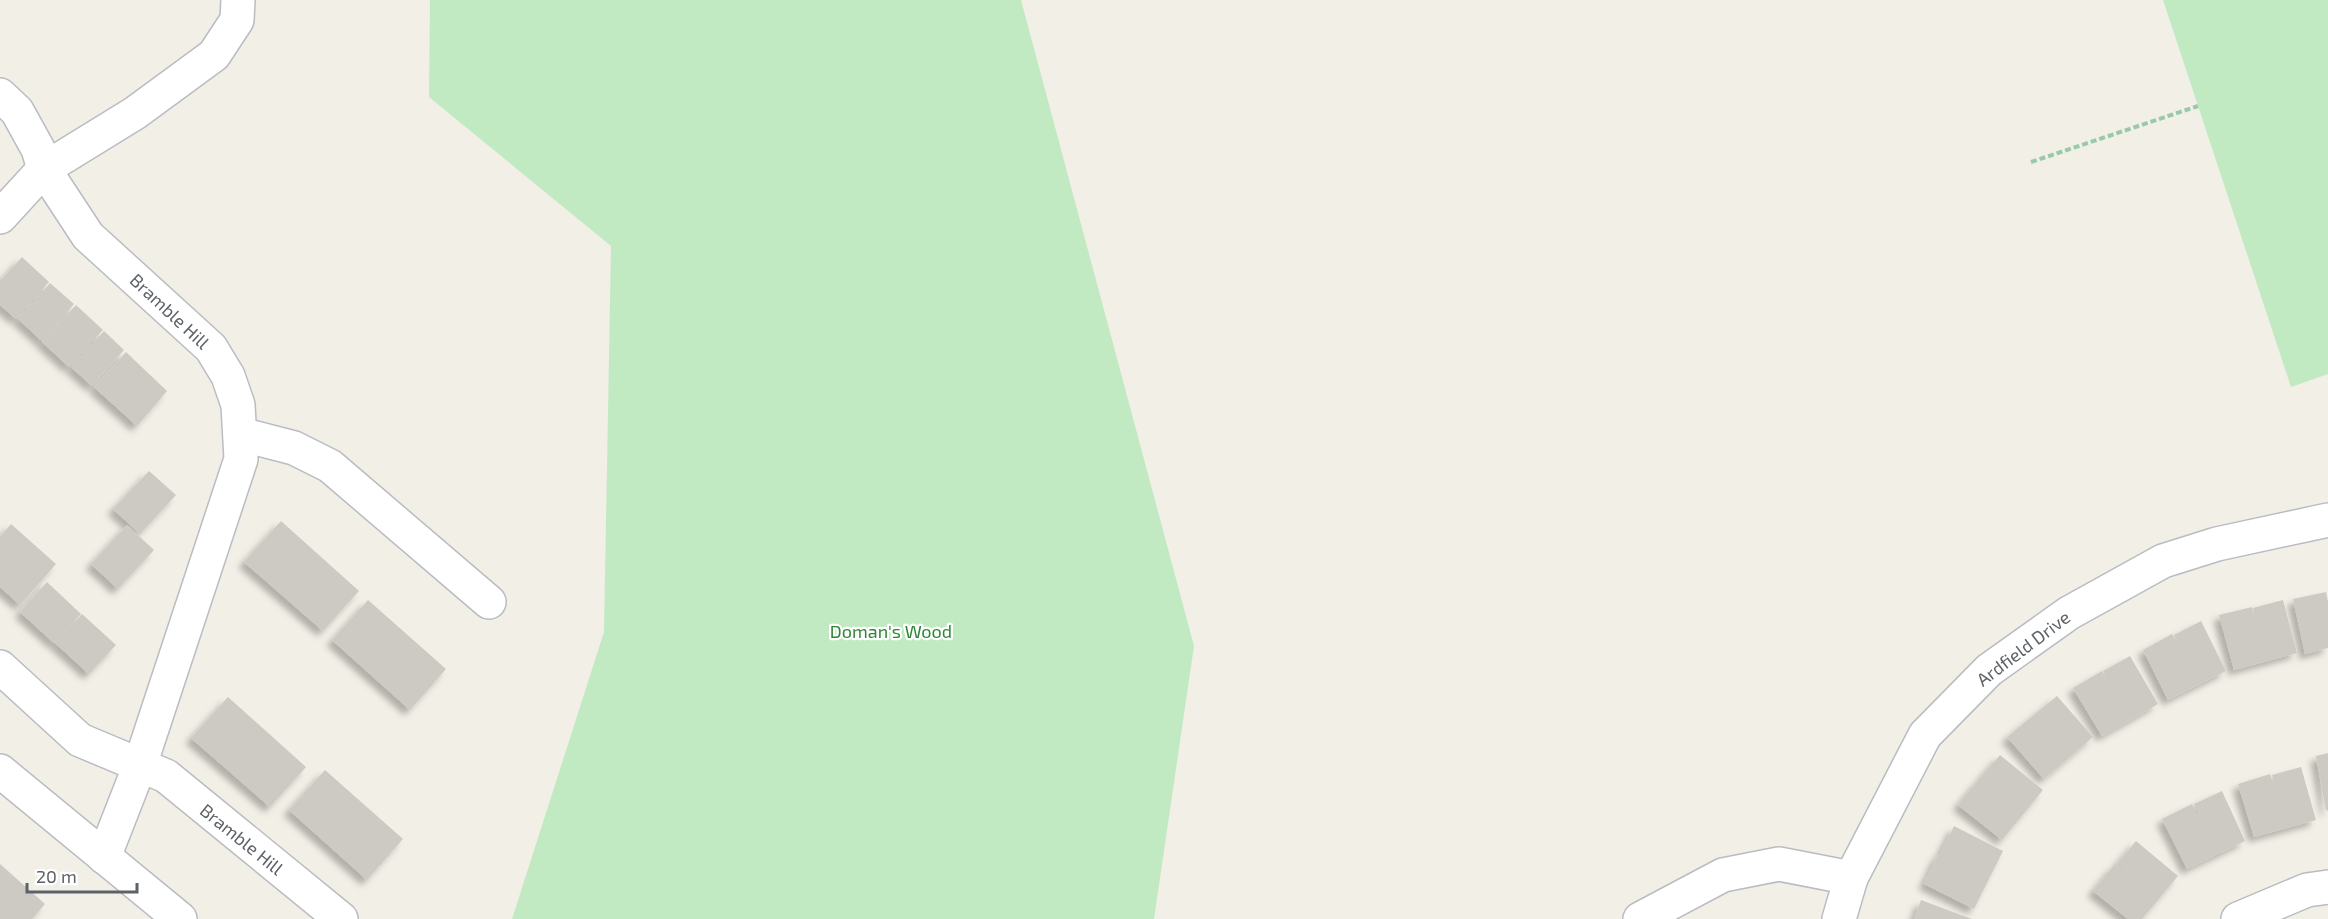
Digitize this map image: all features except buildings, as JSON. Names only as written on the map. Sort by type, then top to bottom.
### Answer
[{"type":"street","points":[[0,217],[44,169],[135,113],[214,56],[237,20],[238,0]]},
{"type":"street","name":"Bramble Hill","points":[[0,95],[17,111],[38,149],[44,169],[88,236],[211,348],[228,376],[238,405],[241,459],[140,765],[104,857]]},
{"type":"street","points":[[240,434],[294,448],[330,466],[489,602]]},
{"type":"street","name":"Ardfield Drive","points":[[1839,919],[1851,878],[1925,735],[1989,670],[2069,613],[2163,561],[2217,544],[2328,520]]},
{"type":"street","name":"Bramble Hill","points":[[0,667],[80,740],[166,776],[341,919]]},
{"type":"street","points":[[0,771],[180,919]]},
{"type":"street","points":[[1640,919],[1723,875],[1779,864],[1851,878]]},
{"type":"street","points":[[2238,919],[2307,890],[2328,887]]},
{"type":"path","points":[[2031,162],[2198,106]]},
{"type":"green space","name":"Doman's Wood","points":[[430,0],[1021,0],[1194,646],[1154,919],[512,919],[604,632],[611,246],[429,97]]},
{"type":"green space","points":[[2163,0],[2328,0],[2328,374],[2291,387]]}]
